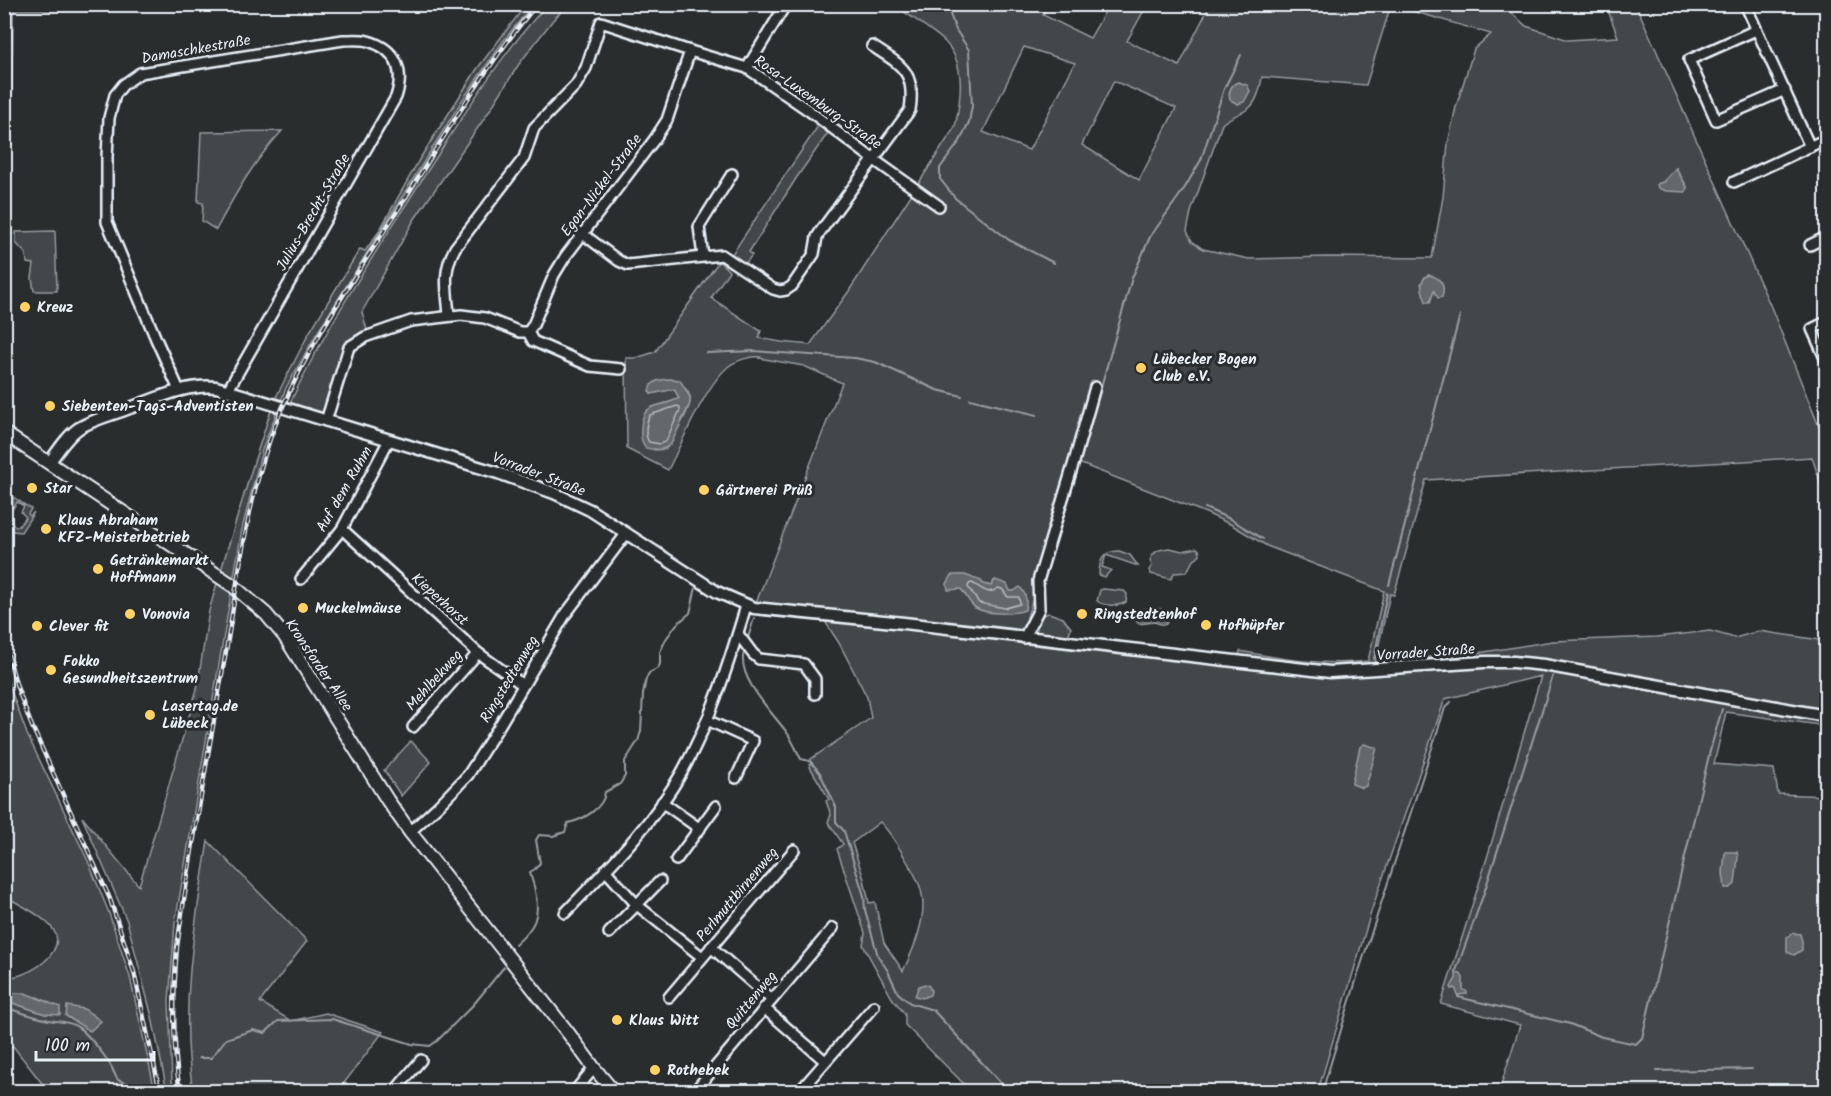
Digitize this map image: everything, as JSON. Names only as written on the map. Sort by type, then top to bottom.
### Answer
[{"type":"main road","name":"Kronsforder Allee","points":[[10,436],[232,585],[266,614],[303,664],[388,801],[410,832],[614,1092]]},
{"type":"street","points":[[747,68],[786,4]]},
{"type":"street","points":[[1745,4],[1810,147]]},
{"type":"street","name":"Rosa-Luxemburg-Straße","points":[[449,315],[446,276],[448,261],[455,248],[524,158],[534,128],[576,85],[586,68],[601,22],[747,68],[939,206]]},
{"type":"street","points":[[1756,30],[1689,60],[1716,120],[1785,90]]},
{"type":"street","name":"Damaschkestraße","points":[[179,390],[107,222],[109,118],[115,95],[123,85],[140,73],[343,40],[366,40],[383,48]]},
{"type":"street","points":[[583,234],[619,261],[628,265],[722,255],[773,289],[786,290],[792,286],[811,258],[820,232],[910,110],[912,99],[909,75],[902,66],[872,46]]},
{"type":"street","name":"Julius-Brecht-Straße","points":[[228,390],[396,97],[400,85],[400,71],[393,56],[383,48]]},
{"type":"street","name":"Egon-Nickel-Straße","points":[[528,332],[534,325],[559,266],[667,120],[690,51]]},
{"type":"street","points":[[1734,182],[1827,139]]},
{"type":"street","points":[[703,256],[699,227],[732,174]]},
{"type":"street","points":[[1810,245],[1827,237]]},
{"type":"street","points":[[326,422],[350,347],[365,337],[411,321],[449,315],[473,315],[520,332],[528,332],[532,341],[590,366],[621,369]]},
{"type":"street","points":[[1827,322],[1812,329],[1827,360]]},
{"type":"street","name":"Vorrader Straße","points":[[49,463],[78,429],[94,421],[179,390],[204,386],[228,390],[498,473],[554,493],[590,510],[717,592],[746,606],[1342,673],[1484,662],[1515,662],[1544,665],[1827,716]]},
{"type":"street","points":[[1024,638],[1039,609],[1038,581],[1095,387]]},
{"type":"street","name":"Auf dem Ruhm","points":[[301,579],[342,530],[389,440]]},
{"type":"street","name":"Kieperhorst","points":[[342,530],[478,653],[523,686]]},
{"type":"street","name":"Ringstedtenweg","points":[[410,832],[468,775],[565,615],[626,534]]},
{"type":"street","points":[[565,913],[633,839],[681,773],[707,720],[746,606]]},
{"type":"street","points":[[738,634],[759,659],[804,663],[815,679],[814,694]]},
{"type":"street","name":"Mehlbekweg","points":[[413,727],[478,653]]},
{"type":"street","points":[[707,720],[753,741],[736,778]]},
{"type":"street","points":[[662,802],[700,829]]},
{"type":"street","points":[[676,860],[716,806]]},
{"type":"street","name":"Perlmuttbirnenweg","points":[[669,997],[794,850]]},
{"type":"street","name":"Perlmuttbirnenweg","points":[[605,870],[637,905],[702,957]]},
{"type":"street","points":[[609,933],[660,881]]},
{"type":"street","name":"Quittenweg","points":[[694,1092],[833,928]]},
{"type":"street","points":[[711,946],[771,999]]},
{"type":"street","points":[[799,1092],[874,1006]]},
{"type":"street","points":[[764,1008],[825,1061]]},
{"type":"street","points":[[393,1092],[421,1060]]},
{"type":"street","points":[[574,1092],[594,1068]]},
{"type":"shaded area","points":[[5,5],[123,5],[120,9],[13,10],[7,420],[10,448],[7,490],[11,521],[16,527],[26,517],[21,512],[24,506],[17,502],[13,508],[13,497],[31,509],[28,514],[30,516],[34,512],[21,532],[5,530]]},
{"type":"shaded area","points":[[547,5],[568,5],[553,20],[519,64],[414,220],[362,312],[367,330],[347,345],[325,411],[321,413],[289,405],[335,318],[481,88]]},
{"type":"shaded area","points":[[894,5],[1048,5],[1043,15],[1090,38],[1109,5],[1147,5],[1127,41],[1179,66],[1210,5],[1391,5],[1366,85],[1262,77],[1254,103],[1222,124],[1191,212],[1187,231],[1192,241],[1203,249],[1249,259],[1432,258],[1443,197],[1448,143],[1456,107],[1474,49],[1491,34],[1392,5],[1503,5],[1526,26],[1568,40],[1618,37],[1606,5],[1636,5],[1771,307],[1826,444],[1826,500],[1812,457],[1426,480],[1394,595],[1390,594],[1374,667],[1379,667],[1380,660],[1465,655],[1553,641],[1657,637],[1710,631],[1735,638],[1759,631],[1826,641],[1826,726],[1726,712],[1714,764],[1774,769],[1778,794],[1826,796],[1826,1091],[1499,1091],[1520,1025],[1441,1004],[1541,676],[1445,699],[1372,909],[1318,1091],[971,1091],[905,1025],[905,1014],[892,998],[863,945],[865,933],[837,849],[843,844],[828,822],[831,815],[826,801],[829,799],[810,767],[811,759],[871,718],[867,697],[825,618],[754,608],[842,383],[804,366],[760,357],[736,362],[720,375],[712,386],[668,470],[627,449],[626,358],[636,358],[655,352],[719,261],[729,271],[711,298],[761,331],[759,338],[810,345],[849,291],[955,127],[960,81],[956,59],[951,49],[925,26]],"holes":[[[1024,47],[1075,63],[1029,150],[983,132]],[[1114,81],[1176,108],[1139,180],[1082,145]],[[1676,168],[1687,187],[1658,184],[1663,182]],[[1425,277],[1441,297],[1434,290],[1430,301],[1421,284]],[[675,379],[686,389],[690,397],[685,415],[666,449],[654,450],[652,407],[677,400],[679,397],[674,389],[651,394],[657,381]],[[1071,460],[1206,513],[1232,525],[1267,546],[1384,591],[1368,661],[1336,663],[1271,657],[1240,651],[1238,658],[1025,633],[1031,619],[1027,617],[1032,601],[1036,601]],[[959,575],[991,586],[994,581],[1014,591],[975,608],[961,589],[955,589]],[[880,822],[893,838],[914,873],[923,899],[919,931],[903,971],[884,943],[875,902],[869,903],[852,843]]]},
{"type":"shaded area","points":[[525,6],[531,7],[504,40],[461,102],[317,333],[286,388],[262,450],[242,529],[175,923],[169,1001],[174,1091],[167,1091],[152,1017],[127,921],[82,817],[139,886],[197,689],[209,611],[274,401],[309,333],[360,249],[365,251],[378,233],[419,160],[477,69]]},
{"type":"shaded area","points":[[818,126],[828,133],[749,252],[752,255],[745,264],[732,254]]},
{"type":"shaded area","points":[[282,131],[246,178],[216,230],[202,221],[203,203],[198,202],[201,132]]},
{"type":"shaded area","points":[[55,231],[57,291],[34,291],[32,278],[34,264],[27,263],[26,254],[16,243],[16,232]]},
{"type":"shaded area","points":[[1170,548],[1182,551],[1197,548],[1200,554],[1187,572],[1174,573],[1171,579],[1151,574],[1149,570],[1152,566],[1150,561],[1153,554]]},
{"type":"shaded area","points":[[1119,551],[1130,555],[1138,566],[1106,555]]},
{"type":"shaded area","points":[[1106,555],[1102,567],[1111,570],[1105,577],[1099,575],[1100,565]]},
{"type":"shaded area","points":[[1100,590],[1124,591],[1127,594],[1126,602],[1115,605],[1100,603],[1097,601]]},
{"type":"shaded area","points":[[1049,613],[1063,618],[1071,628],[1068,636],[1032,632],[1040,618]]},
{"type":"shaded area","points":[[5,674],[27,734],[88,861],[109,913],[130,977],[155,1091],[48,1091],[13,1046],[5,1051],[5,977],[21,975],[40,965],[53,951],[56,935],[48,923],[34,912],[5,896]],"holes":[[[37,997],[48,1002],[60,1014],[45,1014],[10,1002]],[[92,1014],[100,1022],[90,1030],[66,1016]]]},
{"type":"shaded area","points":[[411,741],[431,762],[401,796],[384,770]]},
{"type":"shaded area","points":[[208,841],[307,941],[260,1002],[291,1021],[326,1013],[383,1032],[338,1091],[193,1091],[189,1060],[188,997],[190,966]]},
{"type":"water","points":[[1238,82],[1247,85],[1250,91],[1244,102],[1238,104],[1230,100],[1229,95],[1231,87]]},
{"type":"water","points":[[1676,168],[1687,187],[1686,192],[1666,191],[1658,188],[1657,184],[1663,182]]},
{"type":"water","points":[[1428,275],[1439,280],[1443,286],[1443,293],[1442,297],[1438,298],[1434,291],[1430,302],[1426,302],[1422,284]]},
{"type":"water","points":[[680,380],[690,397],[690,403],[671,444],[659,449],[646,448],[641,434],[645,413],[648,409],[679,398],[674,389],[651,394],[649,391],[651,385],[657,381]]},
{"type":"water","points":[[952,575],[965,575],[991,586],[995,580],[1007,584],[1010,591],[1020,587],[1026,598],[1025,610],[1001,613],[976,608],[961,589],[948,590],[947,584]]},
{"type":"water","points":[[1143,609],[1163,610],[1166,624],[1154,622],[1139,624],[1138,614]]},
{"type":"water","points":[[1364,744],[1377,748],[1366,786],[1362,788],[1352,782],[1360,747]]},
{"type":"water","points":[[1725,852],[1737,852],[1738,857],[1735,884],[1730,888],[1725,888],[1723,873]]},
{"type":"water","points":[[1793,933],[1800,934],[1802,941],[1802,950],[1794,955],[1787,952],[1787,937]]},
{"type":"water","points":[[1456,973],[1461,974],[1463,989],[1467,994],[1458,995],[1455,988],[1452,989]]},
{"type":"water","points":[[925,984],[929,986],[930,995],[922,998],[915,996],[919,986]]},
{"type":"water","points":[[11,993],[25,993],[60,1007],[60,1015],[45,1014],[10,1002],[8,999]]},
{"type":"water","points":[[67,1006],[84,1009],[101,1021],[90,1031],[66,1016]]},
{"type":"waterway","points":[[946,4],[956,30],[969,50],[972,106],[969,122],[960,141],[940,168],[940,179],[955,198],[1009,240],[1054,263]]},
{"type":"waterway","points":[[1083,450],[1132,278],[1150,237],[1184,189],[1201,160],[1224,89],[1241,55]]},
{"type":"waterway","points":[[1389,585],[1460,315]]},
{"type":"waterway","points":[[707,353],[753,351],[855,358],[875,362],[937,390],[962,396]]},
{"type":"waterway","points":[[970,399],[1037,415]]},
{"type":"waterway","points":[[1205,508],[1230,519],[1263,539]]},
{"type":"waterway","name":"Rothebek","points":[[515,945],[527,933],[536,915],[537,900],[530,872],[540,863],[536,840],[539,835],[553,836],[565,832],[568,823],[592,812],[601,803],[605,792],[620,784],[625,776],[625,761],[638,741],[641,731],[646,679],[649,673],[658,668],[660,652],[666,639],[676,625],[690,613],[696,587]]},
{"type":"waterway","points":[[1374,659],[1387,593]]},
{"type":"waterway","points":[[748,638],[754,618]]},
{"type":"waterway","points":[[744,652],[743,662],[751,684],[788,734],[801,759],[810,761],[820,773],[836,807],[836,822],[844,831],[864,896],[865,910],[878,956],[898,993],[910,1003],[933,1010],[1009,1092]]},
{"type":"waterway","points":[[1456,973],[1553,676]]},
{"type":"waterway","points":[[1322,1092],[1445,708],[1451,702]]},
{"type":"waterway","points":[[1458,995],[1458,997],[1570,1024],[1602,1037],[1636,1044],[1642,1038],[1722,709]]},
{"type":"waterway","name":"Rothebek","points":[[199,1058],[211,1058],[226,1039],[253,1030],[265,1033],[278,1021],[332,1019],[412,1044],[430,1046],[474,1004],[504,967]]},
{"type":"waterway","name":"Rothebek","points":[[4,1007],[76,1026],[101,1052],[118,1080],[128,1084]]},
{"type":"waterway","points":[[1657,1071],[1752,1069]]},
{"type":"railway","points":[[180,1092],[174,1019],[177,947],[243,544],[270,439],[296,378],[346,290],[482,77],[537,4]]},
{"type":"railway","points":[[4,641],[17,687],[31,724],[110,899],[134,972],[160,1092]]},
{"type":"place","name":"Kreuz","points":[[25,307]]},
{"type":"place","name":"Lübecker Bogen Club e.V.","points":[[1141,368]]},
{"type":"place","name":"Siebenten-Tags-Adventisten","points":[[50,406]]},
{"type":"place","name":"Star","points":[[32,488]]},
{"type":"place","name":"Gärtnerei Prüß","points":[[704,490]]},
{"type":"place","name":"Klaus Abraham KFZ-Meisterbetrieb","points":[[46,529]]},
{"type":"place","name":"Getränkemarkt Hoffmann","points":[[98,569]]},
{"type":"place","name":"Muckelmäuse","points":[[303,608]]},
{"type":"place","name":"Vonovia","points":[[130,614]]},
{"type":"place","name":"Ringstedtenhof","points":[[1082,614]]},
{"type":"place","name":"Hofhüpfer","points":[[1206,625]]},
{"type":"place","name":"Clever fit","points":[[37,626]]},
{"type":"place","name":"Fokko Gesundheitszentrum","points":[[51,670]]},
{"type":"place","name":"Lasertag.de Lübeck","points":[[150,715]]},
{"type":"place","name":"Klaus Witt","points":[[617,1020]]},
{"type":"place","name":"Rothebek","points":[[655,1070]]}]
